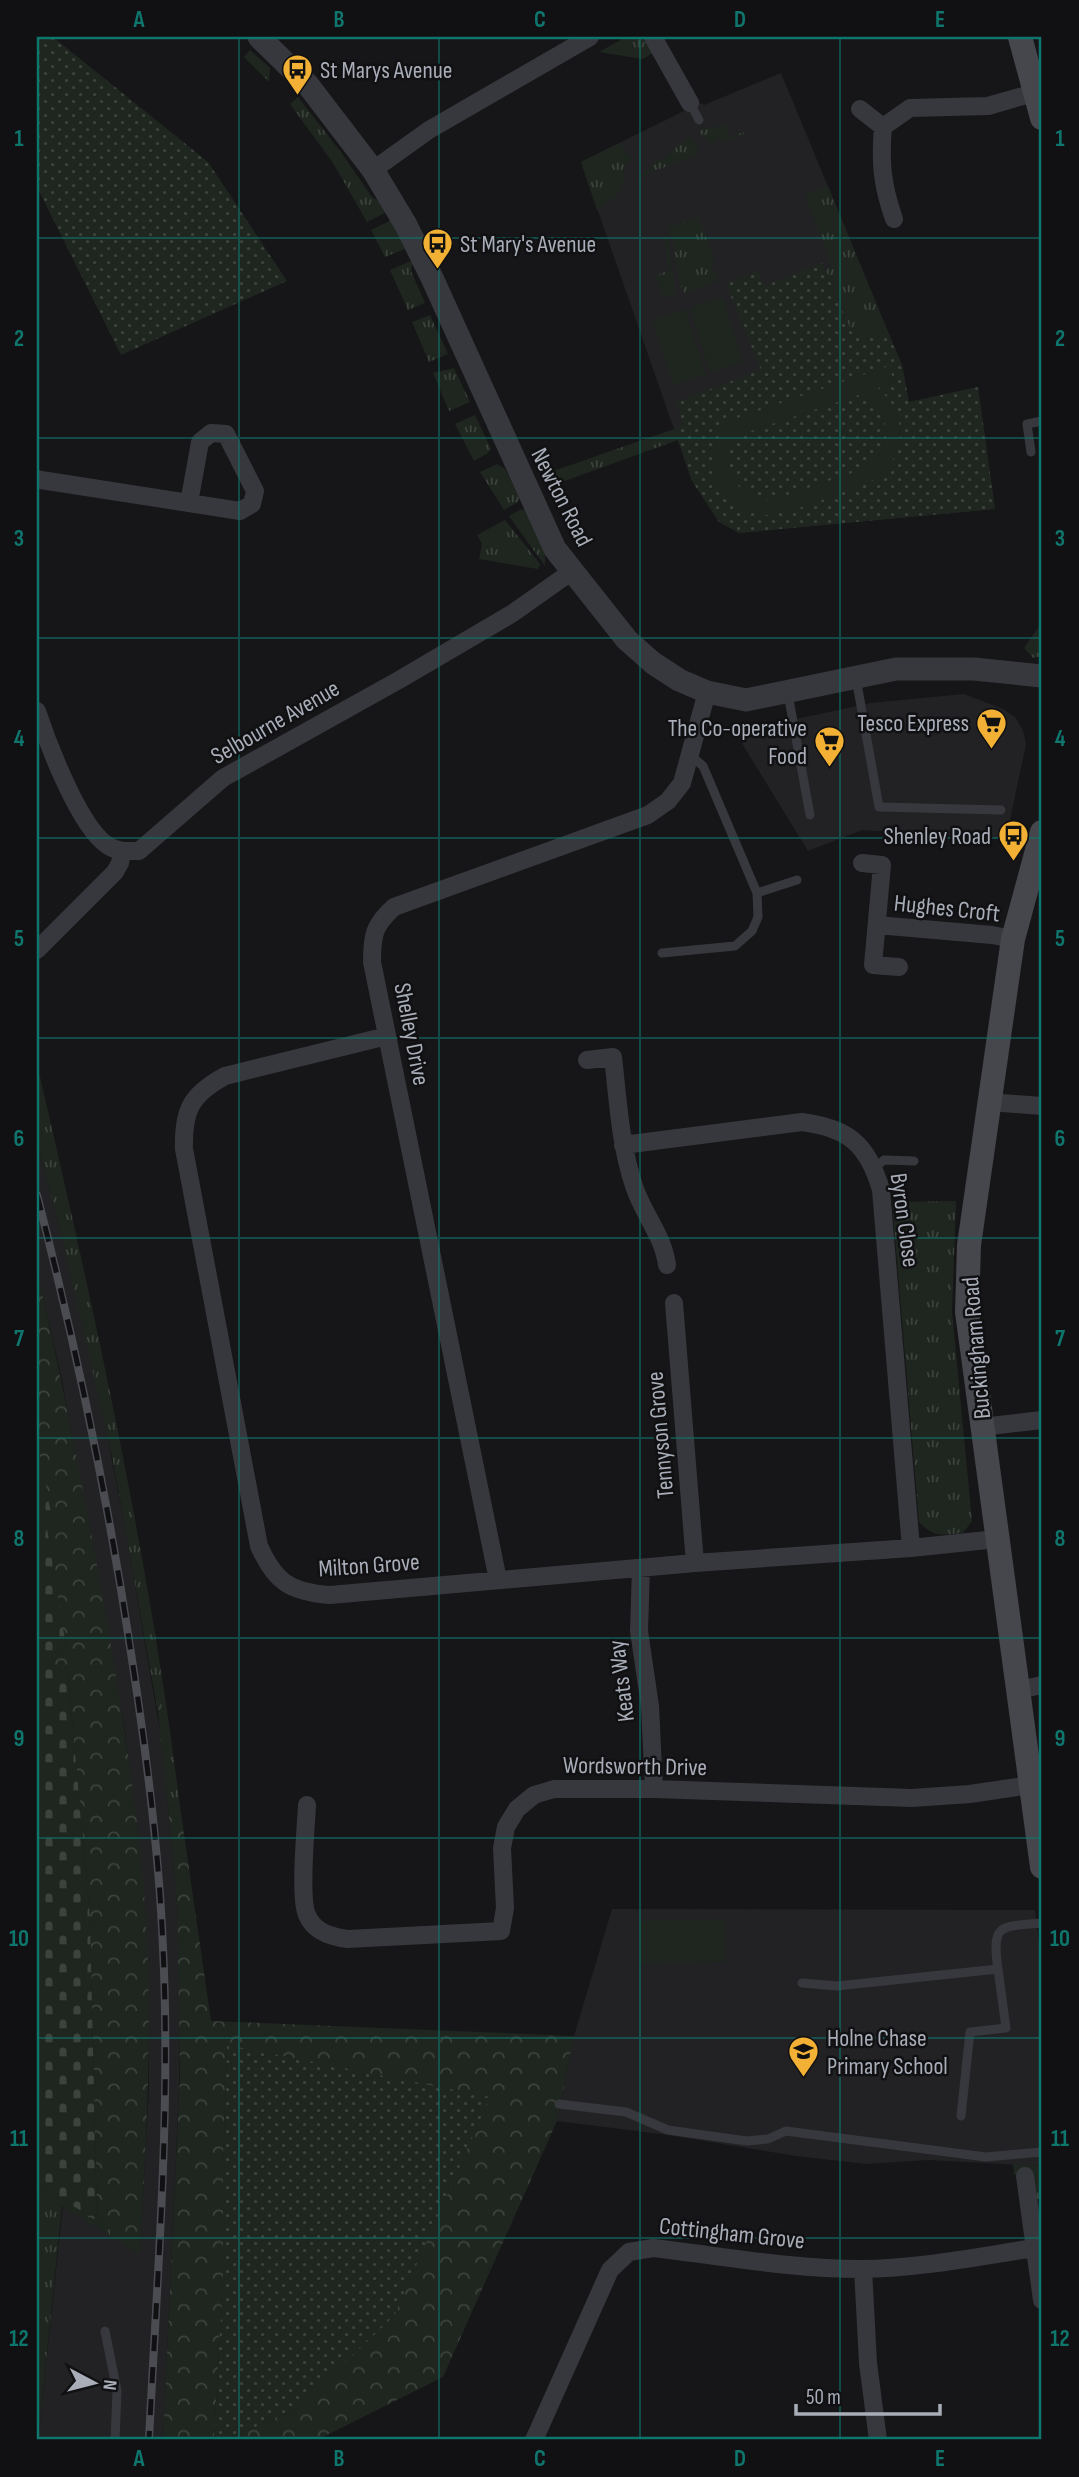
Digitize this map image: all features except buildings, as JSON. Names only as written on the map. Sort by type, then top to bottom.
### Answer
[{"type":"main road","points":[[1020,37],[1042,118]]},
{"type":"main road","name":"Buckingham Road","points":[[1042,832],[1013,939],[969,1244],[967,1312],[998,1539],[1030,1687],[1030,1785],[1042,1867]]},
{"type":"street","name":"Newton Road","points":[[259,37],[308,85],[373,170],[406,225],[555,549],[626,640],[653,663],[679,680],[707,692],[746,700],[896,669],[974,669],[1042,676]]},
{"type":"street","points":[[373,170],[441,123],[590,37]]},
{"type":"street","points":[[653,37],[690,103]]},
{"type":"street","points":[[883,127],[910,108],[988,106],[1037,92]]},
{"type":"street","points":[[860,109],[883,127]]},
{"type":"street","points":[[883,127],[881,151],[884,191],[894,219]]},
{"type":"street","points":[[37,480],[240,511],[252,504],[255,491],[226,434],[211,433],[200,442],[189,503]]},
{"type":"street","name":"Selbourne Avenue","points":[[122,852],[139,851],[223,778],[490,626],[571,572]]},
{"type":"street","name":"Shelley Drive","points":[[498,1580],[372,962],[372,942],[379,921],[394,907],[648,815],[668,801],[682,783],[707,692]]},
{"type":"street","points":[[37,711],[47,743],[73,798],[106,845],[122,852],[116,872],[37,950]]},
{"type":"street","name":"Hughes Croft","points":[[862,863],[882,865],[873,965],[899,967]]},
{"type":"street","name":"Hughes Croft","points":[[877,925],[1013,939]]},
{"type":"street","name":"Milton Grove","points":[[387,1036],[225,1076],[206,1086],[190,1104],[183,1126],[184,1149],[259,1546],[268,1567],[288,1585],[307,1593],[330,1594],[998,1539]]},
{"type":"street","points":[[587,1060],[613,1057],[623,1145],[634,1188],[665,1247],[667,1265]]},
{"type":"street","points":[[989,1102],[1042,1106]]},
{"type":"street","name":"Byron Close","points":[[623,1145],[802,1122],[825,1125],[846,1134],[862,1149],[874,1168],[881,1191],[911,1548]]},
{"type":"street","name":"Tennyson Grove","points":[[674,1303],[695,1563]]},
{"type":"street","points":[[982,1427],[1042,1420]]},
{"type":"street","name":"Keats Way","points":[[641,1568],[639,1631],[650,1706],[654,1789]]},
{"type":"street","name":"Wordsworth Drive","points":[[307,1805],[304,1900],[307,1916],[318,1929],[332,1937],[348,1939],[501,1931],[505,1908],[502,1848],[506,1827],[517,1809],[534,1795],[554,1789],[654,1789],[912,1798],[970,1794],[1030,1785]]},
{"type":"street","points":[[1025,2176],[1039,2247],[1042,2300]]},
{"type":"street","name":"Cottingham Grove","points":[[536,2439],[610,2270],[629,2252],[653,2248],[814,2267],[863,2269],[906,2266],[1039,2247]]},
{"type":"street","points":[[863,2269],[868,2363],[878,2440]]},
{"type":"lane","points":[[690,103],[699,120]]},
{"type":"lane","points":[[1031,452],[1027,424],[1042,421]]},
{"type":"lane","points":[[856,676],[879,807],[1001,810]]},
{"type":"lane","points":[[788,692],[810,815]]},
{"type":"lane","points":[[662,953],[735,946],[752,931],[758,917],[757,893],[704,766],[691,756]]},
{"type":"lane","points":[[757,893],[797,880]]},
{"type":"lane","points":[[874,1168],[884,1160],[914,1161]]},
{"type":"lane","points":[[961,2116],[970,2032],[1006,2028],[995,1947],[996,1935],[1005,1927],[1042,1923]]},
{"type":"lane","points":[[802,1983],[837,1986],[998,1969]]},
{"type":"lane","points":[[559,2104],[626,2112],[668,2130],[747,2141],[768,2139],[786,2131],[986,2157],[1042,2152]]},
{"type":"lane","points":[[105,2330],[117,2391],[114,2440]]},
{"type":"shaded area","points":[[781,73],[902,365],[909,402],[978,387],[995,509],[739,533],[719,522],[692,481],[581,162],[700,103],[704,105]]},
{"type":"shaded area","points":[[964,694],[1003,709],[1015,717],[1023,730],[1026,744],[1006,839],[862,830],[808,851],[735,732],[871,703]]},
{"type":"shaded area","points":[[37,1143],[98,1388],[162,1743],[177,1903],[180,1980],[179,2090],[163,2440],[38,2440],[63,2205],[140,2254],[149,2088],[149,2003],[136,1818],[125,1731],[62,1380],[37,1269]]},
{"type":"shaded area","name":"Holne Chase Primary School","points":[[612,1909],[1035,1910],[1042,1970],[1042,2166],[928,2160],[866,2164],[557,2121],[574,2036]]},
{"type":"green space","points":[[37,37],[53,37],[208,162],[287,281],[121,355],[37,187]]},
{"type":"green space","points":[[626,37],[644,37],[653,53],[643,59],[599,52]]},
{"type":"green space","points":[[250,50],[270,68],[269,82],[244,57]]},
{"type":"green space","points":[[298,97],[372,197],[382,203],[387,212],[367,222],[333,163],[290,104]]},
{"type":"green space","points":[[725,125],[731,137],[743,132],[744,134],[723,142],[721,137],[711,145],[698,131]]},
{"type":"green space","points":[[691,136],[700,153],[637,178],[645,172]]},
{"type":"green space","points":[[619,143],[633,159],[624,165],[619,192],[597,210],[581,162]]},
{"type":"green space","points":[[828,186],[889,335],[853,335],[826,270],[832,266],[805,194]]},
{"type":"green space","points":[[698,217],[715,260],[710,262],[718,281],[684,293],[668,228]]},
{"type":"green space","points":[[392,220],[407,248],[385,257],[371,230]]},
{"type":"green space","points":[[668,238],[675,291],[674,295],[665,298],[655,276],[669,270],[664,239]]},
{"type":"green space","points":[[413,260],[411,271],[425,303],[408,310],[390,270]]},
{"type":"green space","points":[[822,263],[853,335],[889,335],[902,365],[909,402],[978,387],[995,509],[739,533],[719,522],[692,481],[674,429],[683,425],[676,402],[761,370],[726,284],[758,271],[764,286]]},
{"type":"green space","points":[[723,297],[743,362],[710,373],[690,308]]},
{"type":"green space","points":[[685,309],[706,375],[673,385],[652,320]]},
{"type":"green space","points":[[430,315],[448,354],[429,362],[412,322]]},
{"type":"green space","points":[[889,366],[894,382],[878,388],[896,412],[900,438],[891,463],[868,483],[801,507],[765,515],[756,514],[732,503],[721,490],[714,474],[713,451],[718,438],[731,420]],"holes":[[[859,395],[879,410],[886,430],[882,451],[864,469],[772,500],[754,498],[739,487],[730,472],[729,453],[736,436]]]},
{"type":"green space","points":[[454,368],[470,402],[449,411],[433,373]]},
{"type":"green space","points":[[475,415],[491,449],[474,461],[455,424]]},
{"type":"green space","points":[[674,429],[678,440],[548,487],[542,475]]},
{"type":"green space","points":[[497,464],[505,469],[520,497],[518,502],[504,510],[480,472]]},
{"type":"green space","points":[[522,509],[527,511],[545,554],[545,566],[509,516]]},
{"type":"green space","points":[[505,520],[540,564],[538,569],[479,559],[482,544],[477,535]]},
{"type":"green space","points":[[1042,622],[1042,656],[1033,658],[1024,648]]},
{"type":"green space","points":[[37,1064],[99,1341],[136,1526],[153,1619],[180,1806],[168,1807],[158,1713],[113,1461],[62,1237],[37,1143]]},
{"type":"green space","points":[[956,1201],[952,1312],[972,1521],[963,1533],[944,1535],[929,1531],[919,1522],[892,1202]]},
{"type":"green space","points":[[37,1269],[100,1582],[140,1848],[149,2005],[140,2255],[110,2236],[110,2229],[97,2221],[90,1917],[68,1675],[51,1664],[53,1654],[66,1646],[46,1528],[52,1523],[37,1442]]},
{"type":"green space","points":[[37,1442],[53,1523],[47,1529],[66,1646],[53,1654],[51,1664],[68,1675],[90,1917],[97,2221],[37,2183]]},
{"type":"green space","points":[[180,1806],[211,2021],[574,2036],[557,2121],[443,2377],[317,2440],[224,2440],[295,2410],[227,2045],[223,2278],[214,2440],[163,2440],[180,2075],[177,1903],[168,1807]]},
{"type":"green space","points":[[724,1919],[725,1962],[640,1964],[639,1921]]},
{"type":"green space","points":[[227,2045],[490,2097],[394,2316],[295,2410],[224,2440],[214,2440],[223,2278]]},
{"type":"green space","points":[[1013,2164],[1042,2166],[1042,2224],[1039,2199],[1035,2199],[1031,2174],[1014,2175]]},
{"type":"green space","points":[[37,2183],[110,2229],[110,2236],[62,2206],[38,2440]]},
{"type":"railway","points":[[37,1195],[78,1366],[112,1538],[142,1726],[158,1874],[163,1948],[165,2071],[162,2194],[149,2440]]},
{"type":"place","name":"St Marys Avenue","points":[[297,97]]},
{"type":"place","name":"St Mary's Avenue","points":[[437,271]]},
{"type":"place","name":"Tesco Express","points":[[992,750]]},
{"type":"place","name":"The Co-operative Food","points":[[830,769]]},
{"type":"place","name":"Shenley Road","points":[[1014,863]]},
{"type":"place","name":"Holne Chase Primary School","points":[[804,2079]]}]
